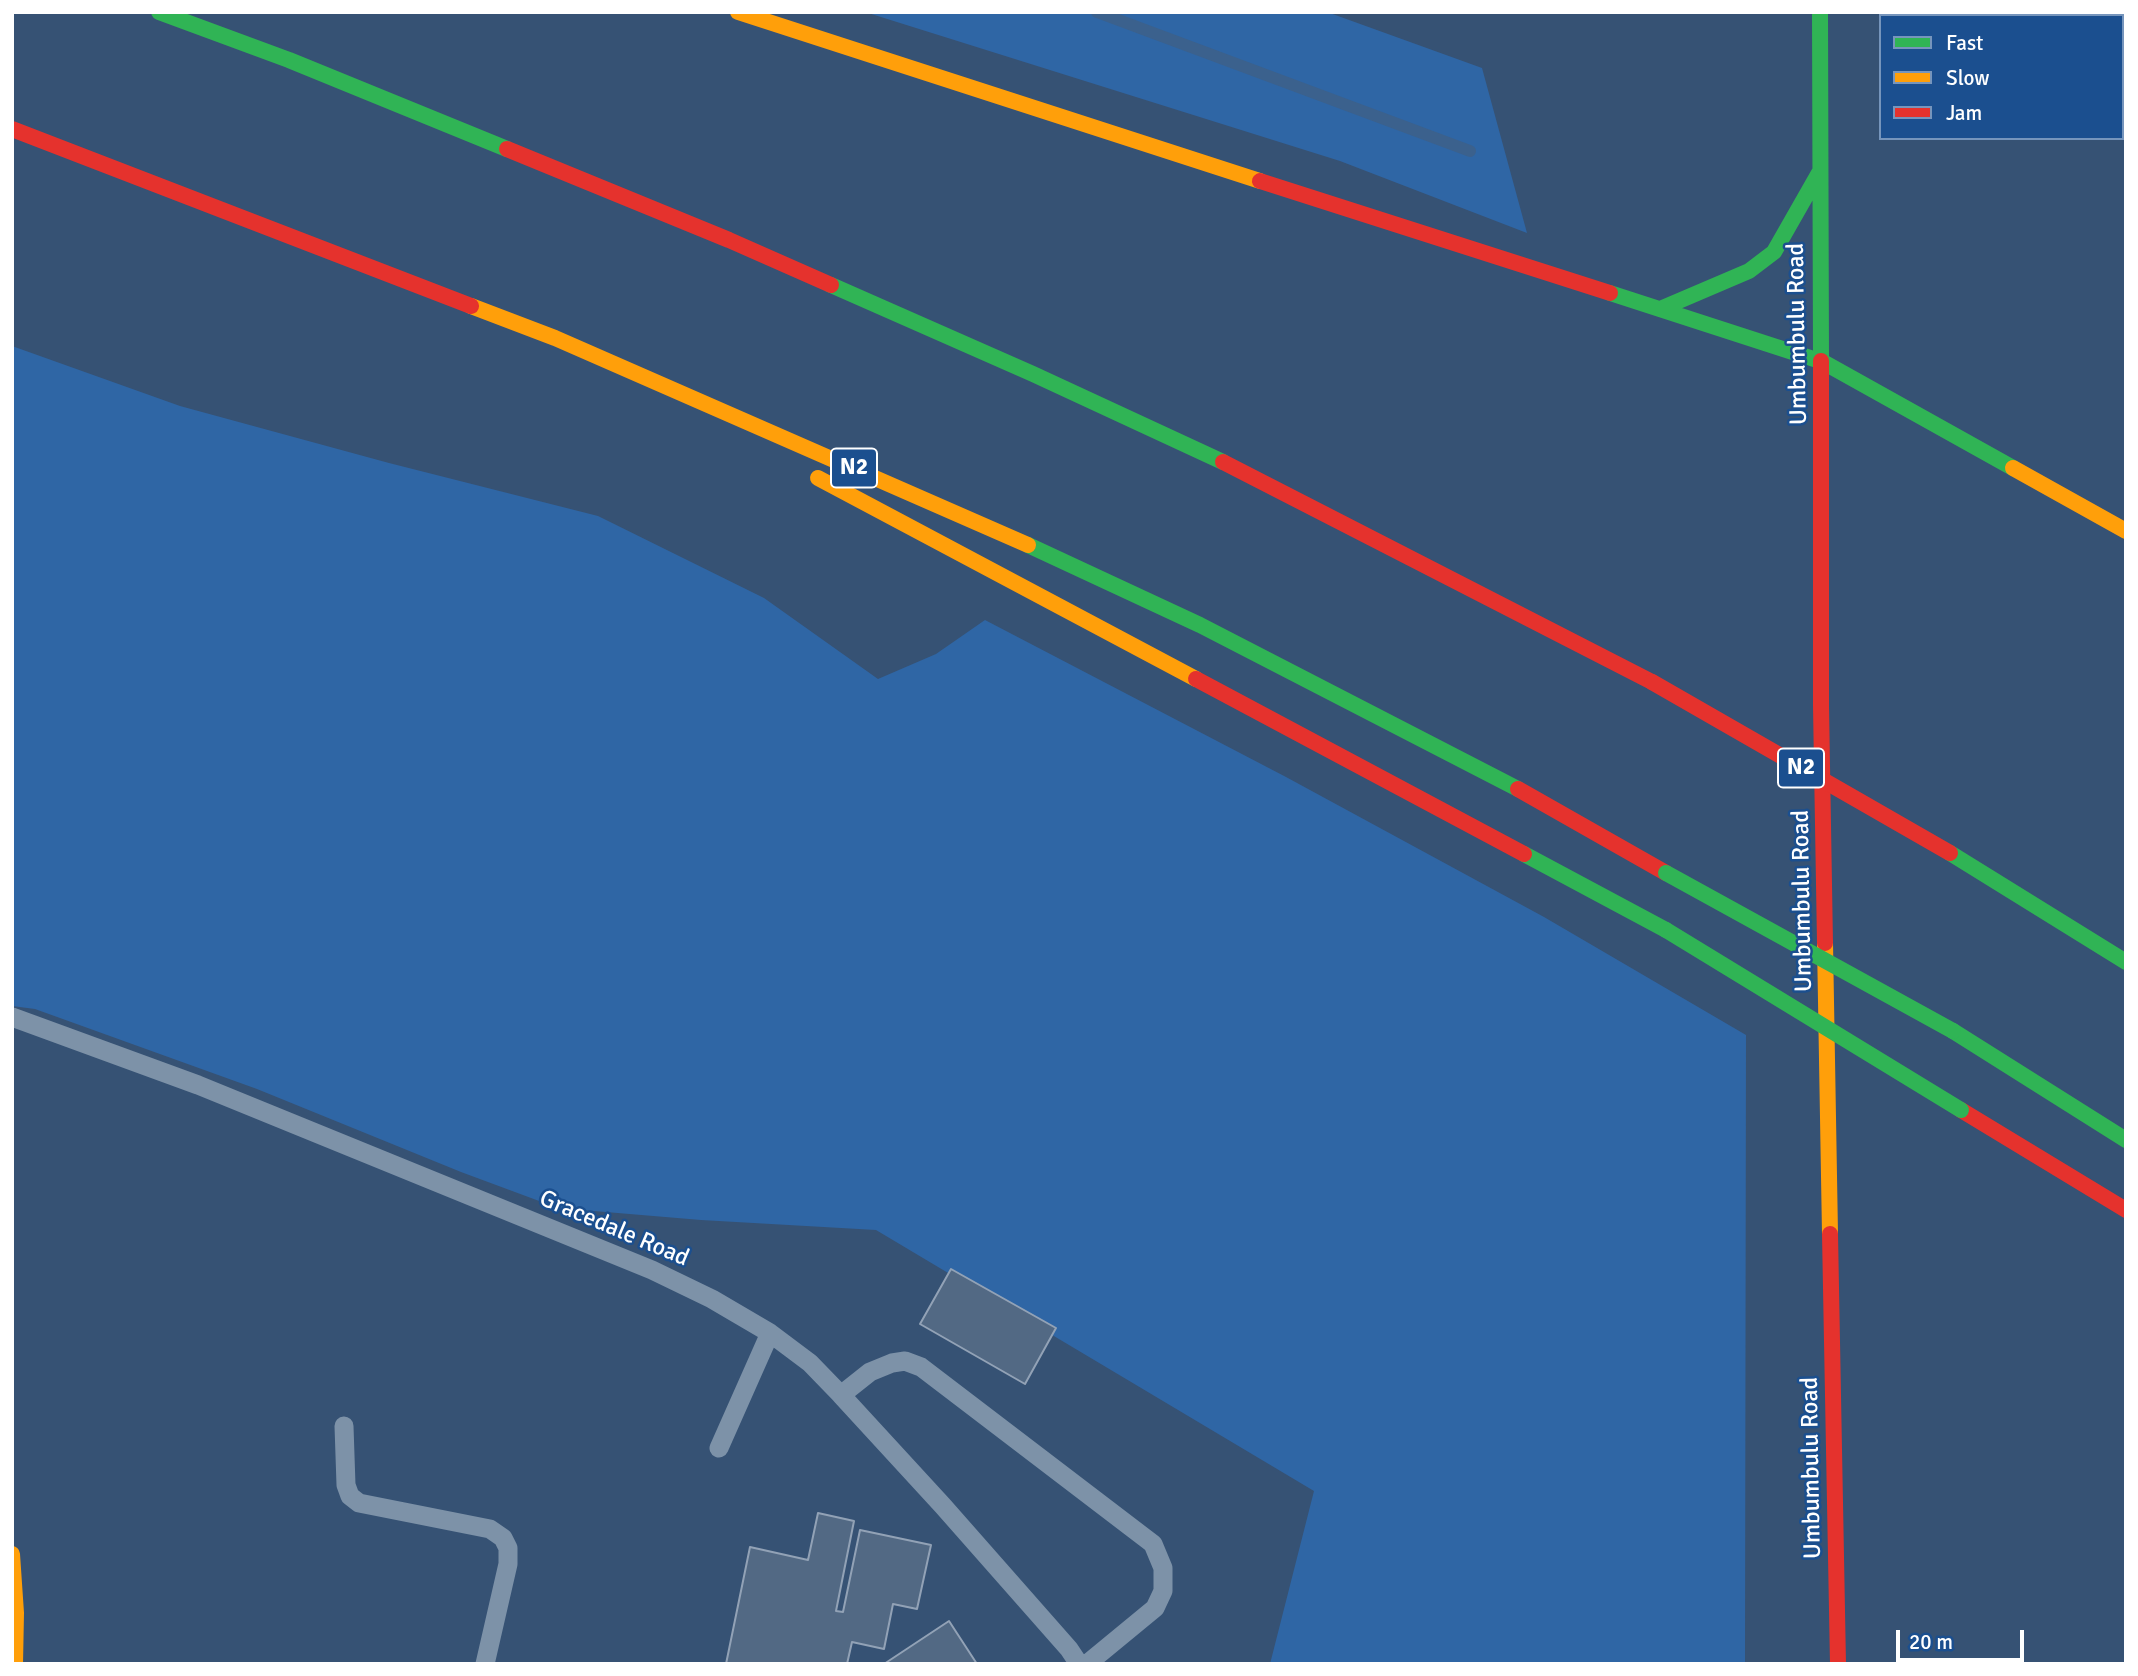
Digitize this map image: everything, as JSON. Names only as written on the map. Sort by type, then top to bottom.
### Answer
[{"type":"main road","name":"N2","points":[[159,12],[289,60],[729,240],[1032,374],[1254,477],[1652,682],[1950,853],[2126,962]]},
{"type":"main road","points":[[738,12],[1823,362],[2126,531]]},
{"type":"main road","name":"Umbumbulu Road","points":[[1821,12],[1821,705],[1838,1664]]},
{"type":"main road","name":"N2","points":[[12,129],[555,338],[1028,545],[1200,625],[1532,796],[1953,1031],[2126,1140]]},
{"type":"main road","points":[[1660,309],[1749,271],[1774,252],[1819,173]]},
{"type":"main road","points":[[555,338],[739,436]]},
{"type":"main road","points":[[800,468],[1665,930],[2126,1210]]},
{"type":"main road","points":[[12,1554],[16,1613],[15,1664]]},
{"type":"lane","name":"Gracedale Road","points":[[12,1017],[198,1085],[652,1270],[712,1299],[770,1333],[810,1363],[841,1395],[943,1506],[1069,1649],[1079,1664]]},
{"type":"lane","points":[[719,1448],[770,1333]]},
{"type":"lane","points":[[841,1395],[870,1372],[892,1363],[905,1361],[921,1367],[1153,1544],[1163,1568],[1163,1591],[1156,1608],[1087,1664]]},
{"type":"lane","points":[[344,1426],[345,1485],[349,1496],[359,1503],[490,1529],[503,1538],[508,1548],[508,1564],[485,1664]]},
{"type":"shaded area","points":[[865,12],[1327,12],[1482,68],[1527,233],[1340,161]]},
{"type":"shaded area","points":[[12,346],[180,406],[598,516],[764,598],[878,679],[936,654],[985,620],[1286,777],[1544,917],[1746,1035],[1745,1664],[1270,1664],[1314,1491],[876,1230],[701,1220],[558,1208],[461,1172],[257,1089],[35,1009],[12,1006]]},
{"type":"building","points":[[951,1269],[1056,1328],[1025,1384],[920,1324]]},
{"type":"building","points":[[818,1513],[854,1521],[836,1611],[843,1612],[860,1530],[931,1545],[917,1609],[893,1604],[884,1649],[852,1642],[847,1664],[726,1664],[750,1547],[808,1560]]},
{"type":"building","points":[[949,1621],[977,1664],[884,1664]]},
{"type":"waterway","points":[[1097,12],[1470,151]]},
{"type":"traffic: fast","points":[[159,12],[289,60],[507,149]]},
{"type":"traffic: fast","points":[[1820,12],[1821,361]]},
{"type":"traffic: fast","points":[[1660,309],[1749,271],[1774,252],[1819,173]]},
{"type":"traffic: fast","points":[[831,285],[1223,462]]},
{"type":"traffic: fast","points":[[1610,293],[1823,362],[2013,468]]},
{"type":"traffic: fast","points":[[1028,545],[1200,625],[1518,789]]},
{"type":"traffic: fast","points":[[1950,853],[2126,962]]},
{"type":"traffic: fast","points":[[1524,854],[1666,930]]},
{"type":"traffic: fast","points":[[1666,873],[1953,1031]]},
{"type":"traffic: fast","points":[[1666,930],[1961,1110]]},
{"type":"traffic: fast","points":[[1953,1031],[2126,1140]]},
{"type":"traffic: slow","points":[[738,12],[1260,181]]},
{"type":"traffic: slow","points":[[471,306],[555,338],[1028,545]]},
{"type":"traffic: slow","points":[[2013,468],[2126,531]]},
{"type":"traffic: slow","points":[[818,478],[1196,679]]},
{"type":"traffic: slow","points":[[1825,943],[1830,1234]]},
{"type":"traffic: slow","points":[[12,1554],[16,1613],[15,1664]]},
{"type":"traffic: jam","points":[[12,129],[471,306]]},
{"type":"traffic: jam","points":[[507,149],[831,285]]},
{"type":"traffic: jam","points":[[1260,181],[1610,293]]},
{"type":"traffic: jam","points":[[1821,361],[1821,706],[1825,943]]},
{"type":"traffic: jam","points":[[1223,462],[1652,682]]},
{"type":"traffic: jam","points":[[1196,679],[1524,854]]},
{"type":"traffic: jam","points":[[1652,682],[1950,853]]},
{"type":"traffic: jam","points":[[1518,789],[1666,873]]},
{"type":"traffic: jam","points":[[1961,1110],[2126,1210]]},
{"type":"traffic: jam","points":[[1830,1234],[1838,1664]]}]
